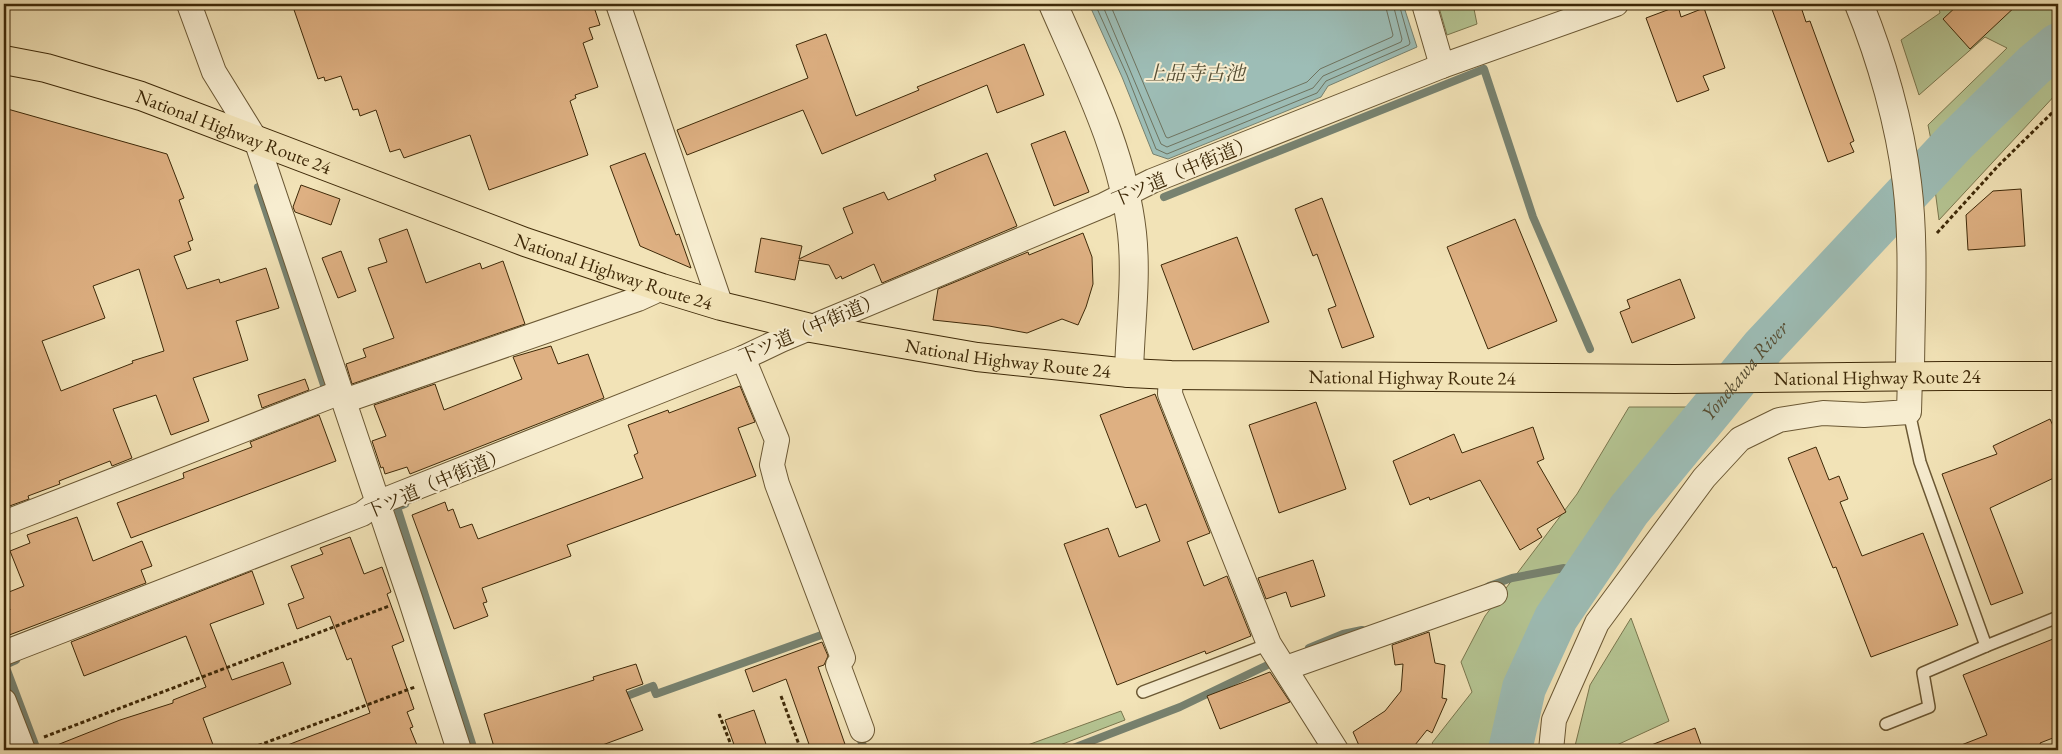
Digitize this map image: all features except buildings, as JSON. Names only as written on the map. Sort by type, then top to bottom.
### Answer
[{"type":"highway","name":"National Highway Route 24","points":[[4,60],[46,68],[141,96],[524,242],[662,288],[721,306],[811,328],[977,357],[1129,373],[1171,375],[1675,379],[2058,376]]},
{"type":"street","points":[[189,4],[214,72],[256,140],[410,598],[459,750]]},
{"type":"street","points":[[618,4],[721,306]]},
{"type":"street","points":[[1053,4],[1104,122],[1126,195],[1132,234],[1134,273],[1129,373]]},
{"type":"street","points":[[1424,4],[1442,66]]},
{"type":"street","name":"下ツ道（中街道）","points":[[4,653],[362,514],[377,503],[743,358],[1126,195],[1152,181],[1442,66],[1616,4]]},
{"type":"street","points":[[1551,750],[1554,720],[1598,623],[1704,478],[1740,439],[1779,420],[1823,413],[1864,415],[1909,412],[1912,269],[1907,184],[1902,147],[1886,85],[1859,4]]},
{"type":"street","points":[[4,523],[342,397],[638,299],[662,288]]},
{"type":"street","points":[[743,358],[777,440],[772,464],[777,484],[844,658],[838,665],[862,730]]},
{"type":"street","points":[[1171,375],[1170,394],[1269,644],[1286,668],[1336,750]]},
{"type":"street","points":[[1286,668],[1495,594]]},
{"type":"street","points":[[4,701],[18,749]]},
{"type":"lane","points":[[1909,412],[1920,462],[1986,646]]},
{"type":"lane","points":[[1886,724],[1928,707],[1923,673],[2058,617]]},
{"type":"lane","points":[[1143,692],[1269,644]]},
{"type":"path","points":[[1912,269],[1998,166],[2058,107]]},
{"type":"path","points":[[18,749],[410,598]]},
{"type":"path","points":[[246,750],[436,679]]},
{"type":"path","points":[[781,696],[801,750]]},
{"type":"path","points":[[719,714],[732,750]]},
{"type":"green space","points":[[1438,4],[1473,4],[1477,24],[1447,35]]},
{"type":"green space","points":[[1938,4],[2058,4],[2058,21],[1932,145],[1928,125],[2007,48],[1985,37],[1919,95],[1901,40],[1940,13]]},
{"type":"green space","points":[[2058,53],[2058,92],[1939,220],[1934,182],[1968,143]]},
{"type":"green space","points":[[1629,407],[1696,407],[1667,439],[1543,622],[1520,675],[1500,750],[1438,750],[1432,743],[1472,692],[1461,662],[1485,616],[1577,494]]},
{"type":"green space","points":[[1631,618],[1669,721],[1606,750],[1574,750],[1590,685]]},
{"type":"green space","points":[[1121,711],[1125,720],[1047,750],[1014,750]]},
{"type":"water","name":"上品寺古池","points":[[1089,4],[1403,4],[1417,47],[1328,86],[1321,97],[1168,159],[1153,154],[1122,77]]},
{"type":"waterway","name":"Yonekawa River","points":[[1510,750],[1524,688],[1556,618],[1629,510],[1763,347],[1955,142],[2034,65],[2058,45]]},
{"type":"waterway","points":[[1164,197],[1484,69],[1533,217],[1590,349]]},
{"type":"waterway","points":[[258,187],[324,385]]},
{"type":"waterway","points":[[405,504],[397,507],[474,750]]},
{"type":"waterway","points":[[1489,586],[1512,578],[1564,568],[1583,579]]},
{"type":"waterway","points":[[619,699],[653,686],[656,694],[827,633],[825,629]]},
{"type":"waterway","points":[[1309,648],[1343,634],[1362,630]]},
{"type":"waterway","points":[[16,660],[5,665],[37,750]]},
{"type":"waterway","points":[[1068,750],[1180,707],[1276,661]]},
{"type":"waterway","points":[[858,734],[865,750]]},
{"type":"waterway","points":[[487,750],[503,744]]}]
